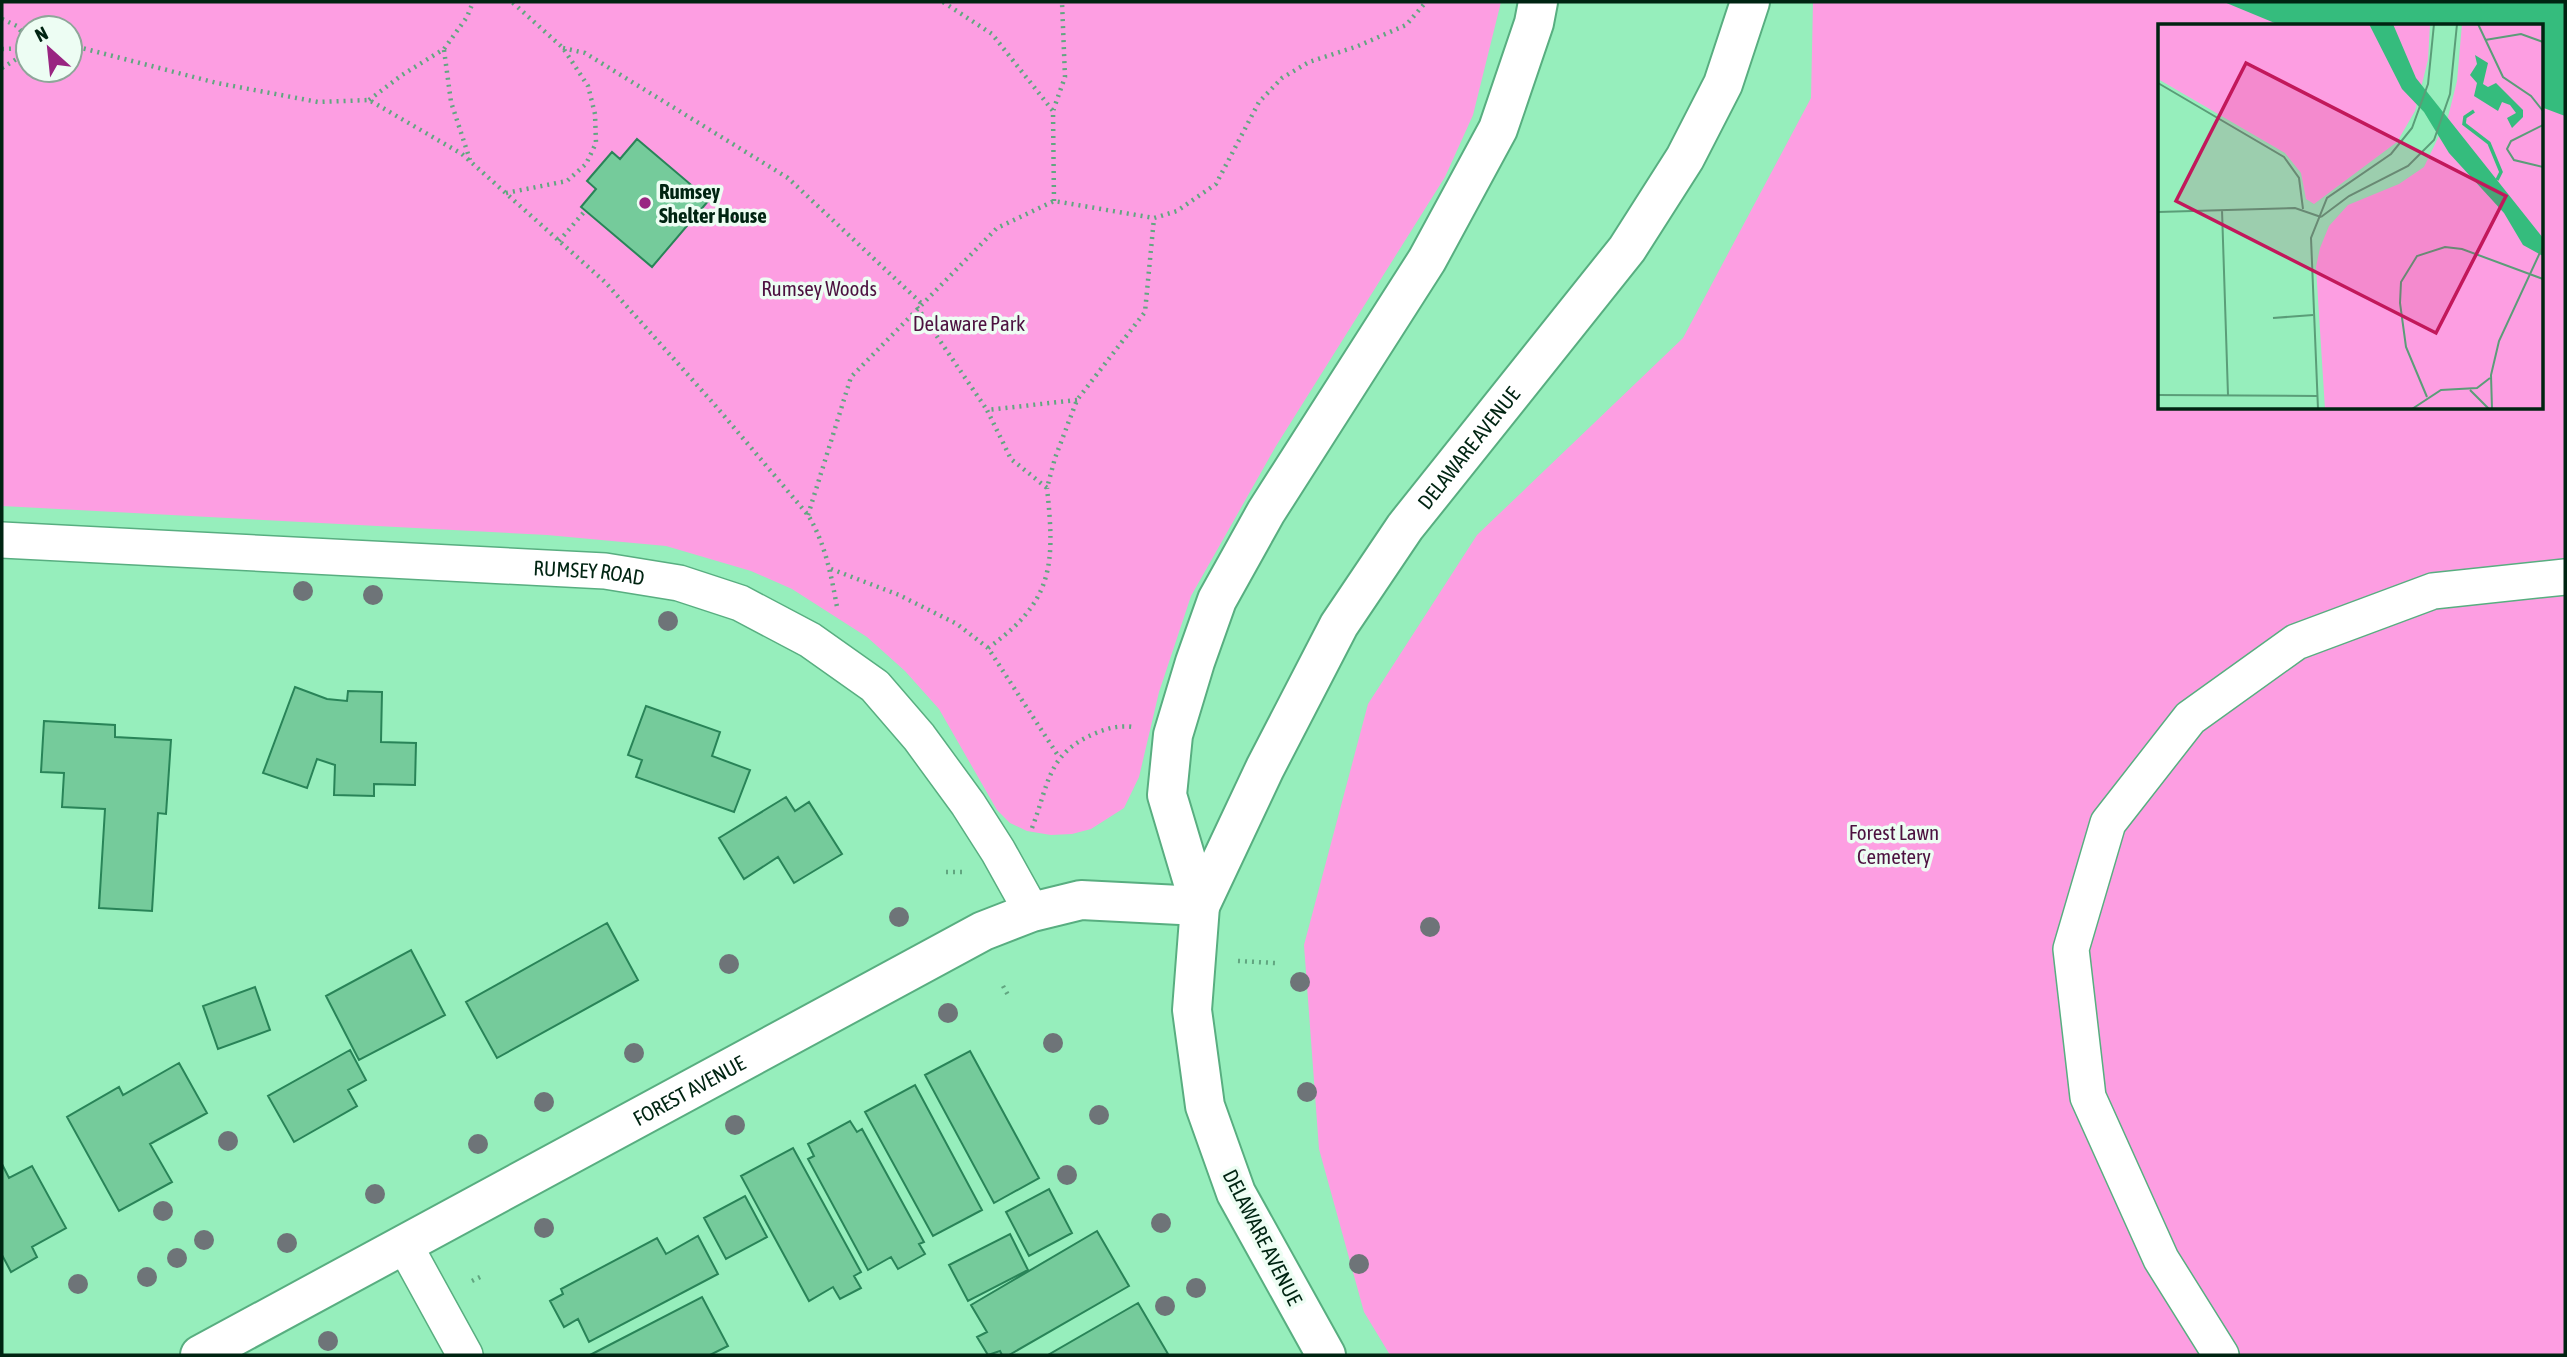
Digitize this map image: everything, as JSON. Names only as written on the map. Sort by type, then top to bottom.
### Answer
[{"type":"main road","name":"DELAWARE AVENUE","points":[[1200,906],[1167,795],[1173,735],[1217,600],[1266,512],[1427,260],[1498,129],[1534,23],[1538,2]]},
{"type":"main road","name":"DELAWARE AVENUE","points":[[1326,1355],[1236,1193],[1205,1106],[1192,1010],[1200,906],[1265,768],[1339,625],[1405,527],[1627,249],[1685,158],[1723,84],[1750,2]]},
{"type":"main road","name":"FOREST AVENUE","points":[[200,1355],[965,939],[1032,912],[1081,900],[1200,906]]},
{"type":"street","name":"RUMSEY ROAD","points":[[2,540],[605,571],[679,583],[740,603],[810,640],[875,686],[919,737],[968,804],[998,850],[1032,912]]},
{"type":"street","points":[[2221,1355],[2161,1259],[2088,1097],[2071,949],[2108,822],[2190,718],[2296,642],[2433,591],[2565,577]]},
{"type":"street","points":[[404,1244],[465,1355]]},
{"type":"path","points":[[369,100],[402,75],[444,49],[467,17],[472,2]]},
{"type":"path","points":[[505,193],[567,181],[586,163],[596,143],[595,114],[588,86],[563,48],[512,2]]},
{"type":"path","points":[[943,2],[992,34],[1053,111]]},
{"type":"path","points":[[1054,201],[1053,111],[1065,77],[1062,2]]},
{"type":"path","points":[[807,515],[851,377],[997,228],[1054,201],[1154,218],[1177,211],[1216,184],[1259,102],[1283,78],[1309,62],[1358,46],[1406,25],[1426,2]]},
{"type":"path","points":[[563,48],[585,53],[788,178],[919,305],[987,410],[1011,459],[1047,488]]},
{"type":"path","points":[[84,49],[217,83],[318,102],[369,100],[462,154],[605,282],[714,404],[807,515],[816,530],[830,568],[838,616]]},
{"type":"path","points":[[444,49],[451,102],[470,161]]},
{"type":"path","points":[[559,241],[585,211]]},
{"type":"path","points":[[988,648],[1008,634],[1027,615],[1046,583],[1052,533],[1047,488],[1055,458],[1077,400],[1145,312],[1154,218]]},
{"type":"path","points":[[987,410],[1077,400]]},
{"type":"path","points":[[830,568],[900,595],[957,624],[988,648],[1059,757]]},
{"type":"path","points":[[1035,821],[1044,791],[1059,757],[1080,739],[1108,728],[1136,727]]},
{"type":"path","points":[[946,872],[961,872]]},
{"type":"path","points":[[1269,962],[1275,963]]},
{"type":"path","points":[[1003,986],[1008,995]]},
{"type":"path","points":[[470,1282],[484,1275]]},
{"type":"green space","name":"Rumsey Woods","points":[[2,2],[1501,2],[1473,115],[1445,177],[1276,446],[1191,596],[1159,692],[1139,777],[1124,808],[1091,829],[1072,834],[1051,835],[1027,831],[1010,823],[997,810],[939,709],[905,671],[867,637],[792,589],[751,571],[666,546],[547,535],[2,506]]},
{"type":"green space","name":"Forest Lawn Cemetery","points":[[1813,2],[2565,2],[2565,1355],[1390,1355],[1364,1312],[1319,1149],[1304,945],[1368,704],[1477,535],[1683,338],[1811,98]]},
{"type":"shaded area","points":[[2224,2],[2565,2],[2565,116],[2542,107],[2542,24],[2277,24]]},
{"type":"building","name":"Rumsey Shelter House","points":[[637,139],[709,200],[652,267],[581,207],[596,189],[587,181],[612,152],[620,159]]},
{"type":"building","points":[[295,687],[327,699],[347,701],[348,691],[382,692],[381,742],[416,743],[415,785],[374,784],[374,796],[334,795],[335,765],[317,759],[307,788],[263,773]]},
{"type":"building","points":[[646,706],[720,732],[712,756],[750,770],[734,812],[636,777],[642,760],[628,755]]},
{"type":"building","points":[[44,721],[115,725],[115,737],[171,740],[166,814],[158,813],[152,911],[99,908],[105,809],[62,807],[64,773],[41,772]]},
{"type":"building","points":[[786,797],[795,811],[809,802],[842,854],[794,883],[778,857],[744,879],[719,838]]},
{"type":"building","points":[[607,923],[638,980],[497,1058],[466,1002]]},
{"type":"building","points":[[411,950],[445,1015],[359,1060],[326,996]]},
{"type":"building","points":[[255,987],[270,1030],[218,1049],[203,1006]]},
{"type":"building","points":[[350,1050],[366,1080],[348,1090],[357,1106],[294,1142],[268,1096]]},
{"type":"building","points":[[970,1051],[1039,1178],[994,1203],[925,1075]]},
{"type":"building","points":[[179,1063],[207,1113],[150,1144],[172,1182],[119,1211],[67,1117],[119,1087],[123,1095]]},
{"type":"building","points":[[915,1085],[982,1210],[933,1236],[865,1112]]},
{"type":"building","points":[[850,1121],[857,1132],[862,1129],[924,1242],[919,1244],[925,1254],[898,1269],[891,1257],[868,1270],[808,1159],[814,1156],[808,1144]]},
{"type":"building","points":[[793,1148],[861,1272],[854,1276],[861,1288],[840,1299],[833,1287],[809,1301],[741,1176]]},
{"type":"building","points":[[2,1164],[9,1178],[32,1166],[66,1228],[32,1247],[37,1257],[11,1272],[2,1255]]},
{"type":"building","points":[[1049,1189],[1072,1233],[1029,1256],[1006,1212]]},
{"type":"building","points":[[745,1196],[767,1237],[726,1259],[704,1218]]},
{"type":"building","points":[[1097,1231],[1129,1286],[1009,1355],[1002,1355],[1000,1351],[988,1355],[977,1337],[987,1332],[971,1305]]},
{"type":"building","points":[[1010,1234],[1028,1270],[968,1301],[949,1265]]},
{"type":"building","points":[[698,1236],[718,1274],[589,1342],[578,1319],[564,1327],[550,1301],[563,1294],[561,1289],[657,1238],[666,1254]]},
{"type":"building","points":[[702,1297],[728,1346],[710,1355],[590,1355]]},
{"type":"building","points":[[1138,1303],[1168,1354],[1048,1355]]},
{"type":"place","name":"Rumsey Shelter House","points":[[645,203]]},
{"type":"park label","name":"Delaware Park","points":[[969,323]]}]
